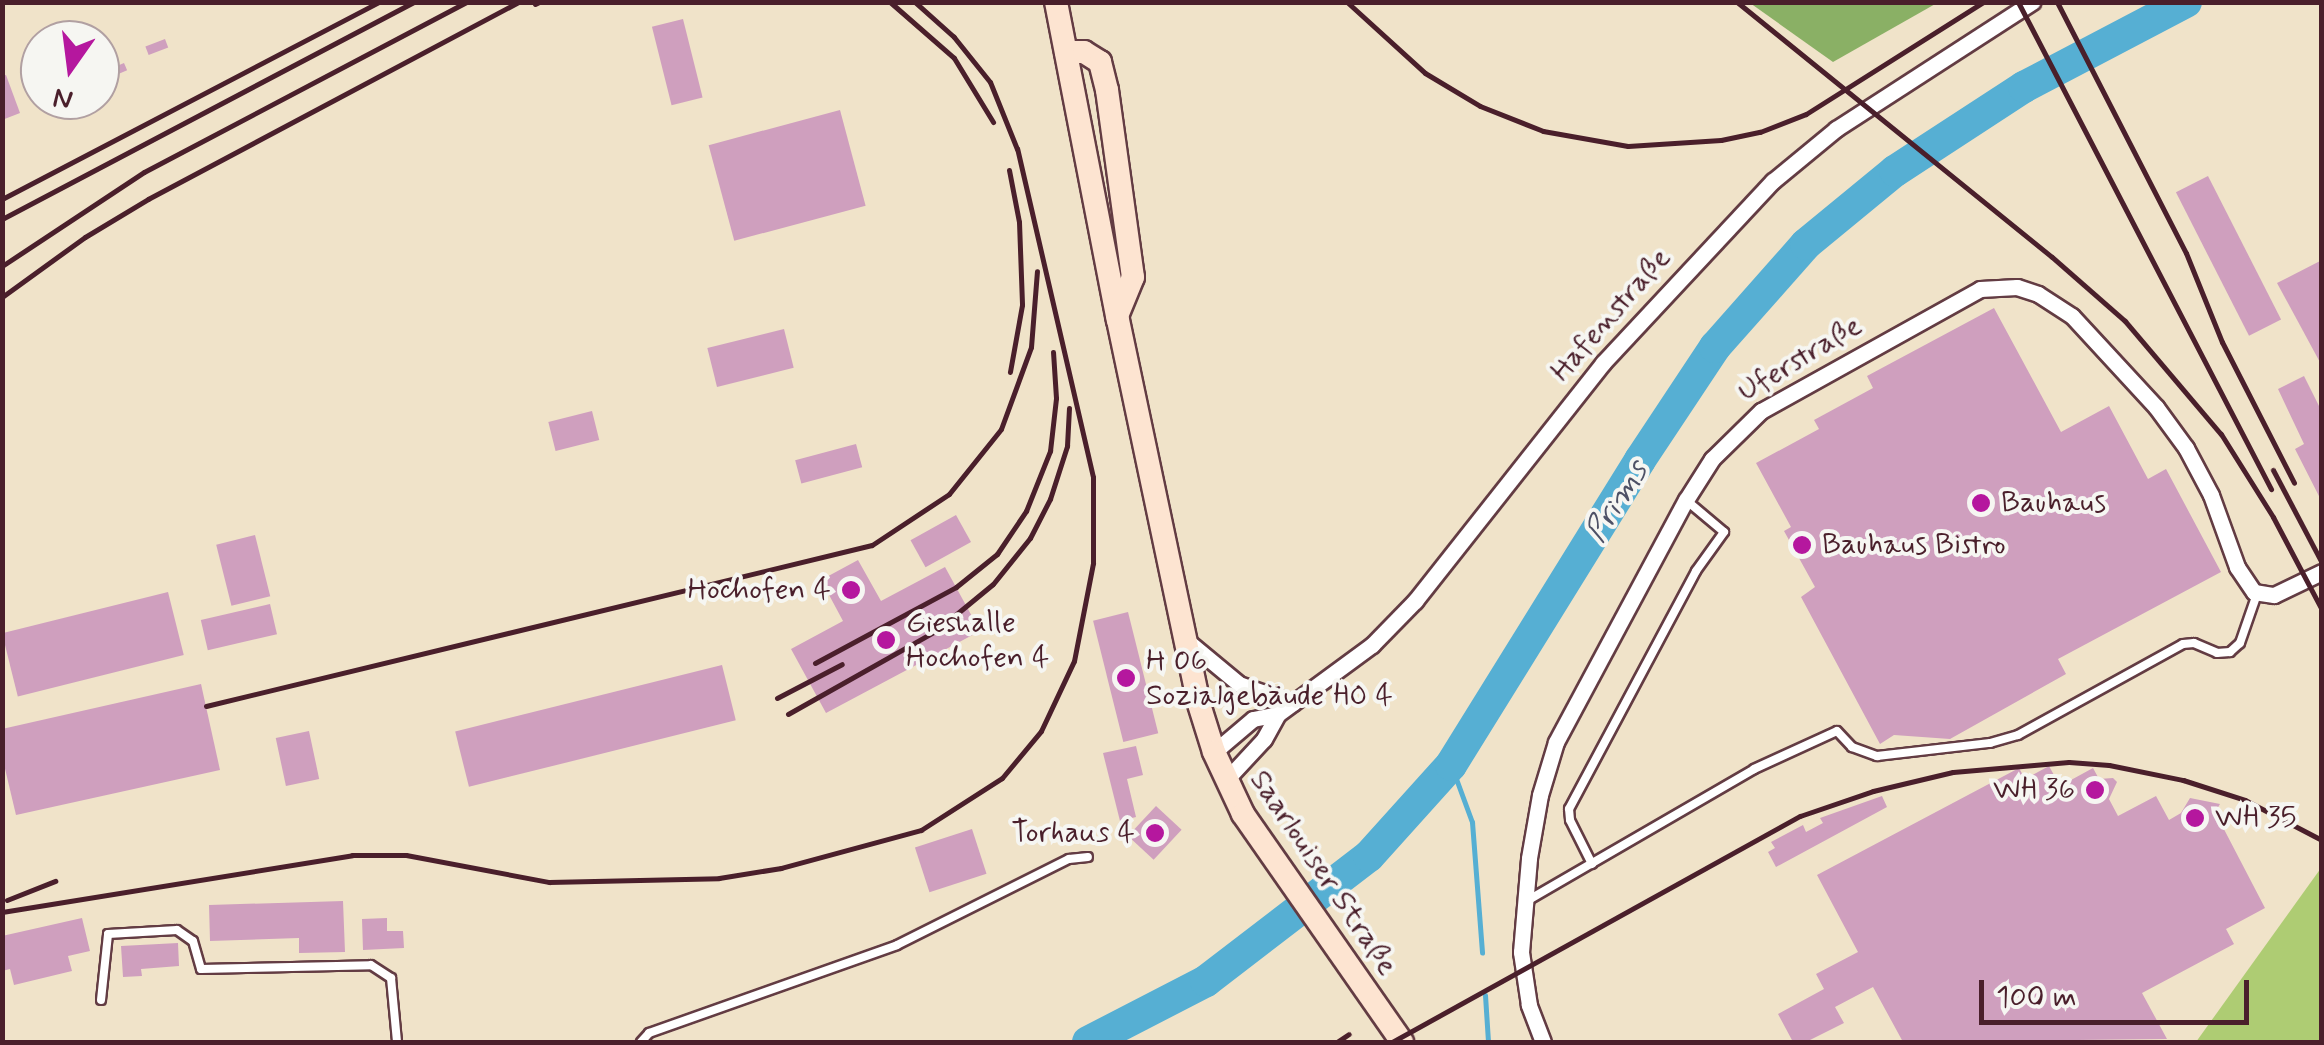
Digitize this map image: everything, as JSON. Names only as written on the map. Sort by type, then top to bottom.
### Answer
[{"type":"main road","name":"Saarlouiser Straße","points":[[1056,2],[1185,639],[1214,752],[1245,817],[1402,1042]]},
{"type":"main road","points":[[1066,52],[1084,52],[1100,62],[1107,90],[1133,277],[1118,318]]},
{"type":"street","name":"Hafenstraße","points":[[1225,782],[1264,739],[1278,714],[1372,645],[1415,602],[1603,363],[1772,181],[1836,129],[2032,2]]},
{"type":"street","name":"Uferstraße","points":[[1543,1042],[1523,975],[1525,902],[1540,796],[1556,742],[1686,500],[1712,459],[1760,411],[1980,290],[2017,287],[2038,294],[2072,316],[2156,407],[2186,448],[2211,495],[2237,567],[2257,594]]},
{"type":"street","points":[[2257,594],[2286,591],[2322,572]]},
{"type":"street","points":[[1185,639],[1239,684],[1293,703]]},
{"type":"street","name":"Hafenstraße","points":[[1214,752],[1253,718],[1278,714]]},
{"type":"lane","points":[[1592,864],[1570,820],[1569,809],[1687,588],[1724,532],[1686,500]]},
{"type":"lane","points":[[1525,902],[1754,769],[1837,731],[1852,747],[1877,756],[1990,743],[2018,735],[2183,644],[2230,652],[2242,639],[2257,594]]},
{"type":"lane","points":[[641,1042],[649,1033],[897,945],[1069,860],[1088,857]]},
{"type":"lane","points":[[101,1000],[108,934],[177,930],[193,941],[201,969],[371,965],[391,978],[397,1042]]},
{"type":"green space","points":[[1750,3],[1937,3],[1833,62]]},
{"type":"green space","points":[[2321,868],[2321,1042],[2196,1042]]},
{"type":"building","points":[[683,19],[703,98],[672,105],[652,27]]},
{"type":"building","points":[[165,39],[168,47],[149,55],[145,47]]},
{"type":"building","points":[[6,75],[20,113],[2,120],[2,76]]},
{"type":"building","points":[[840,110],[866,206],[734,241],[709,145]]},
{"type":"building","points":[[2208,176],[2281,319],[2249,336],[2176,192]]},
{"type":"building","points":[[2322,260],[2322,366],[2277,283]]},
{"type":"building","name":"Bauhaus","points":[[1994,308],[2061,432],[2109,406],[2148,479],[2166,469],[2221,572],[2058,659],[2066,674],[1950,739],[1894,735],[1880,744],[1801,597],[1815,587],[1784,531],[1791,527],[1756,463],[1819,429],[1814,420],[1873,388],[1867,376]]},
{"type":"building","points":[[784,329],[794,368],[717,387],[707,348]]},
{"type":"building","points":[[2304,376],[2322,412],[2322,502],[2295,449],[2304,444],[2278,389]]},
{"type":"building","points":[[592,411],[599,440],[556,451],[548,422]]},
{"type":"building","points":[[856,444],[862,467],[801,483],[795,460]]},
{"type":"building","points":[[956,515],[971,542],[926,567],[911,540]]},
{"type":"building","points":[[255,535],[270,596],[231,606],[216,545]]},
{"type":"building","name":"Gieshalle Hochofen 4","points":[[858,560],[881,601],[945,567],[980,631],[826,713],[791,649],[843,621],[821,580]]},
{"type":"building","points":[[168,592],[184,655],[18,696],[2,633]]},
{"type":"building","points":[[270,604],[277,634],[208,650],[201,620]]},
{"type":"building","name":"H 06 Sozialgebäude HO 4","points":[[1128,612],[1158,733],[1123,742],[1093,621]]},
{"type":"building","points":[[722,665],[736,720],[469,787],[455,732]]},
{"type":"building","points":[[201,684],[220,770],[16,815],[2,756],[2,729]]},
{"type":"building","points":[[309,731],[319,779],[286,786],[276,738]]},
{"type":"building","points":[[1136,746],[1143,775],[1127,779],[1136,817],[1120,821],[1103,753]]},
{"type":"building","points":[[2049,766],[2060,786],[2093,768],[2099,779],[2113,778],[2117,782],[2109,799],[2118,816],[2156,796],[2169,820],[2181,813],[2190,798],[2220,804],[2215,812],[2265,908],[2226,929],[2234,944],[2142,993],[2167,1039],[1903,1042],[1873,987],[1835,1007],[1844,1023],[1806,1042],[1793,1042],[1778,1014],[1824,989],[1816,974],[1858,952],[1817,875],[2019,768],[2025,779]]},
{"type":"building","points":[[1882,796],[1887,807],[1776,867],[1768,852],[1775,848],[1771,842],[1803,825],[1806,832],[1823,823],[1820,818]]},
{"type":"building","name":"Torhaus 4","points":[[1156,806],[1182,830],[1154,860],[1128,836]]},
{"type":"building","points":[[972,829],[987,874],[929,892],[915,848]]},
{"type":"building","points":[[343,901],[345,952],[299,953],[299,938],[210,941],[209,905]]},
{"type":"building","points":[[82,918],[90,951],[68,956],[72,971],[14,985],[10,969],[2,971],[2,936]]},
{"type":"building","points":[[387,918],[387,931],[403,931],[404,948],[363,950],[362,919]]},
{"type":"building","points":[[178,943],[179,966],[141,969],[142,976],[123,977],[121,946]]},
{"type":"waterway","name":"Prims","points":[[1088,1042],[1206,981],[1369,856],[1451,765],[1640,460],[1715,347],[1806,244],[1895,171],[2024,87],[2186,2]]},
{"type":"waterway","points":[[1451,765],[1472,822],[1482,953]]},
{"type":"waterway","points":[[1485,995],[1488,1042]]},
{"type":"railway","points":[[2,199],[379,2]]},
{"type":"railway","points":[[2,219],[414,2]]},
{"type":"railway","points":[[2,266],[144,172],[467,2]]},
{"type":"railway","points":[[2,297],[85,237],[148,199],[519,2]]},
{"type":"railway","points":[[535,4],[539,2]]},
{"type":"railway","points":[[890,2],[954,58],[993,122]]},
{"type":"railway","points":[[2,912],[352,855],[406,855],[549,882],[719,878],[781,868],[921,830],[1002,778],[1041,731],[1074,661],[1093,563],[1093,477],[1017,149],[990,82],[954,37],[915,2]]},
{"type":"railway","points":[[1347,2],[1425,73],[1480,106],[1543,131],[1628,146],[1721,140],[1760,132],[1806,114],[1983,2]]},
{"type":"railway","points":[[1737,2],[2052,257],[2125,321],[2221,434],[2273,517],[2322,610]]},
{"type":"railway","points":[[2018,2],[2271,489]]},
{"type":"railway","points":[[2057,2],[2186,253],[2222,342],[2294,483]]},
{"type":"railway","points":[[1009,170],[1019,222],[1022,305],[1010,372]]},
{"type":"railway","points":[[206,706],[872,545],[949,494],[1001,429],[1031,347],[1037,271]]},
{"type":"railway","points":[[815,663],[956,587],[997,554],[1026,511],[1050,451],[1056,398],[1053,352]]},
{"type":"railway","points":[[788,714],[937,630],[993,584],[1030,538],[1050,499],[1067,446],[1069,408]]},
{"type":"railway","points":[[2273,470],[2322,563]]},
{"type":"railway","points":[[777,698],[842,664]]},
{"type":"railway","points":[[1392,1042],[1800,816],[1873,791],[1953,772],[2069,762],[2109,765],[2183,780],[2245,800],[2322,840]]},
{"type":"railway","points":[[7,900],[55,881]]},
{"type":"railway","points":[[1337,1042],[1349,1034]]},
{"type":"place","name":"Bauhaus","points":[[1981,503]]},
{"type":"place","name":"Bauhaus Bistro","points":[[1802,545]]},
{"type":"place","name":"Hochofen 4","points":[[851,590]]},
{"type":"place","name":"Gieshalle Hochofen 4","points":[[886,640]]},
{"type":"place","name":"H 06 Sozialgebäude HO 4","points":[[1126,678]]},
{"type":"place","name":"WH 36","points":[[2095,790]]},
{"type":"place","name":"WH 35","points":[[2195,818]]},
{"type":"place","name":"Torhaus 4","points":[[1155,833]]}]
